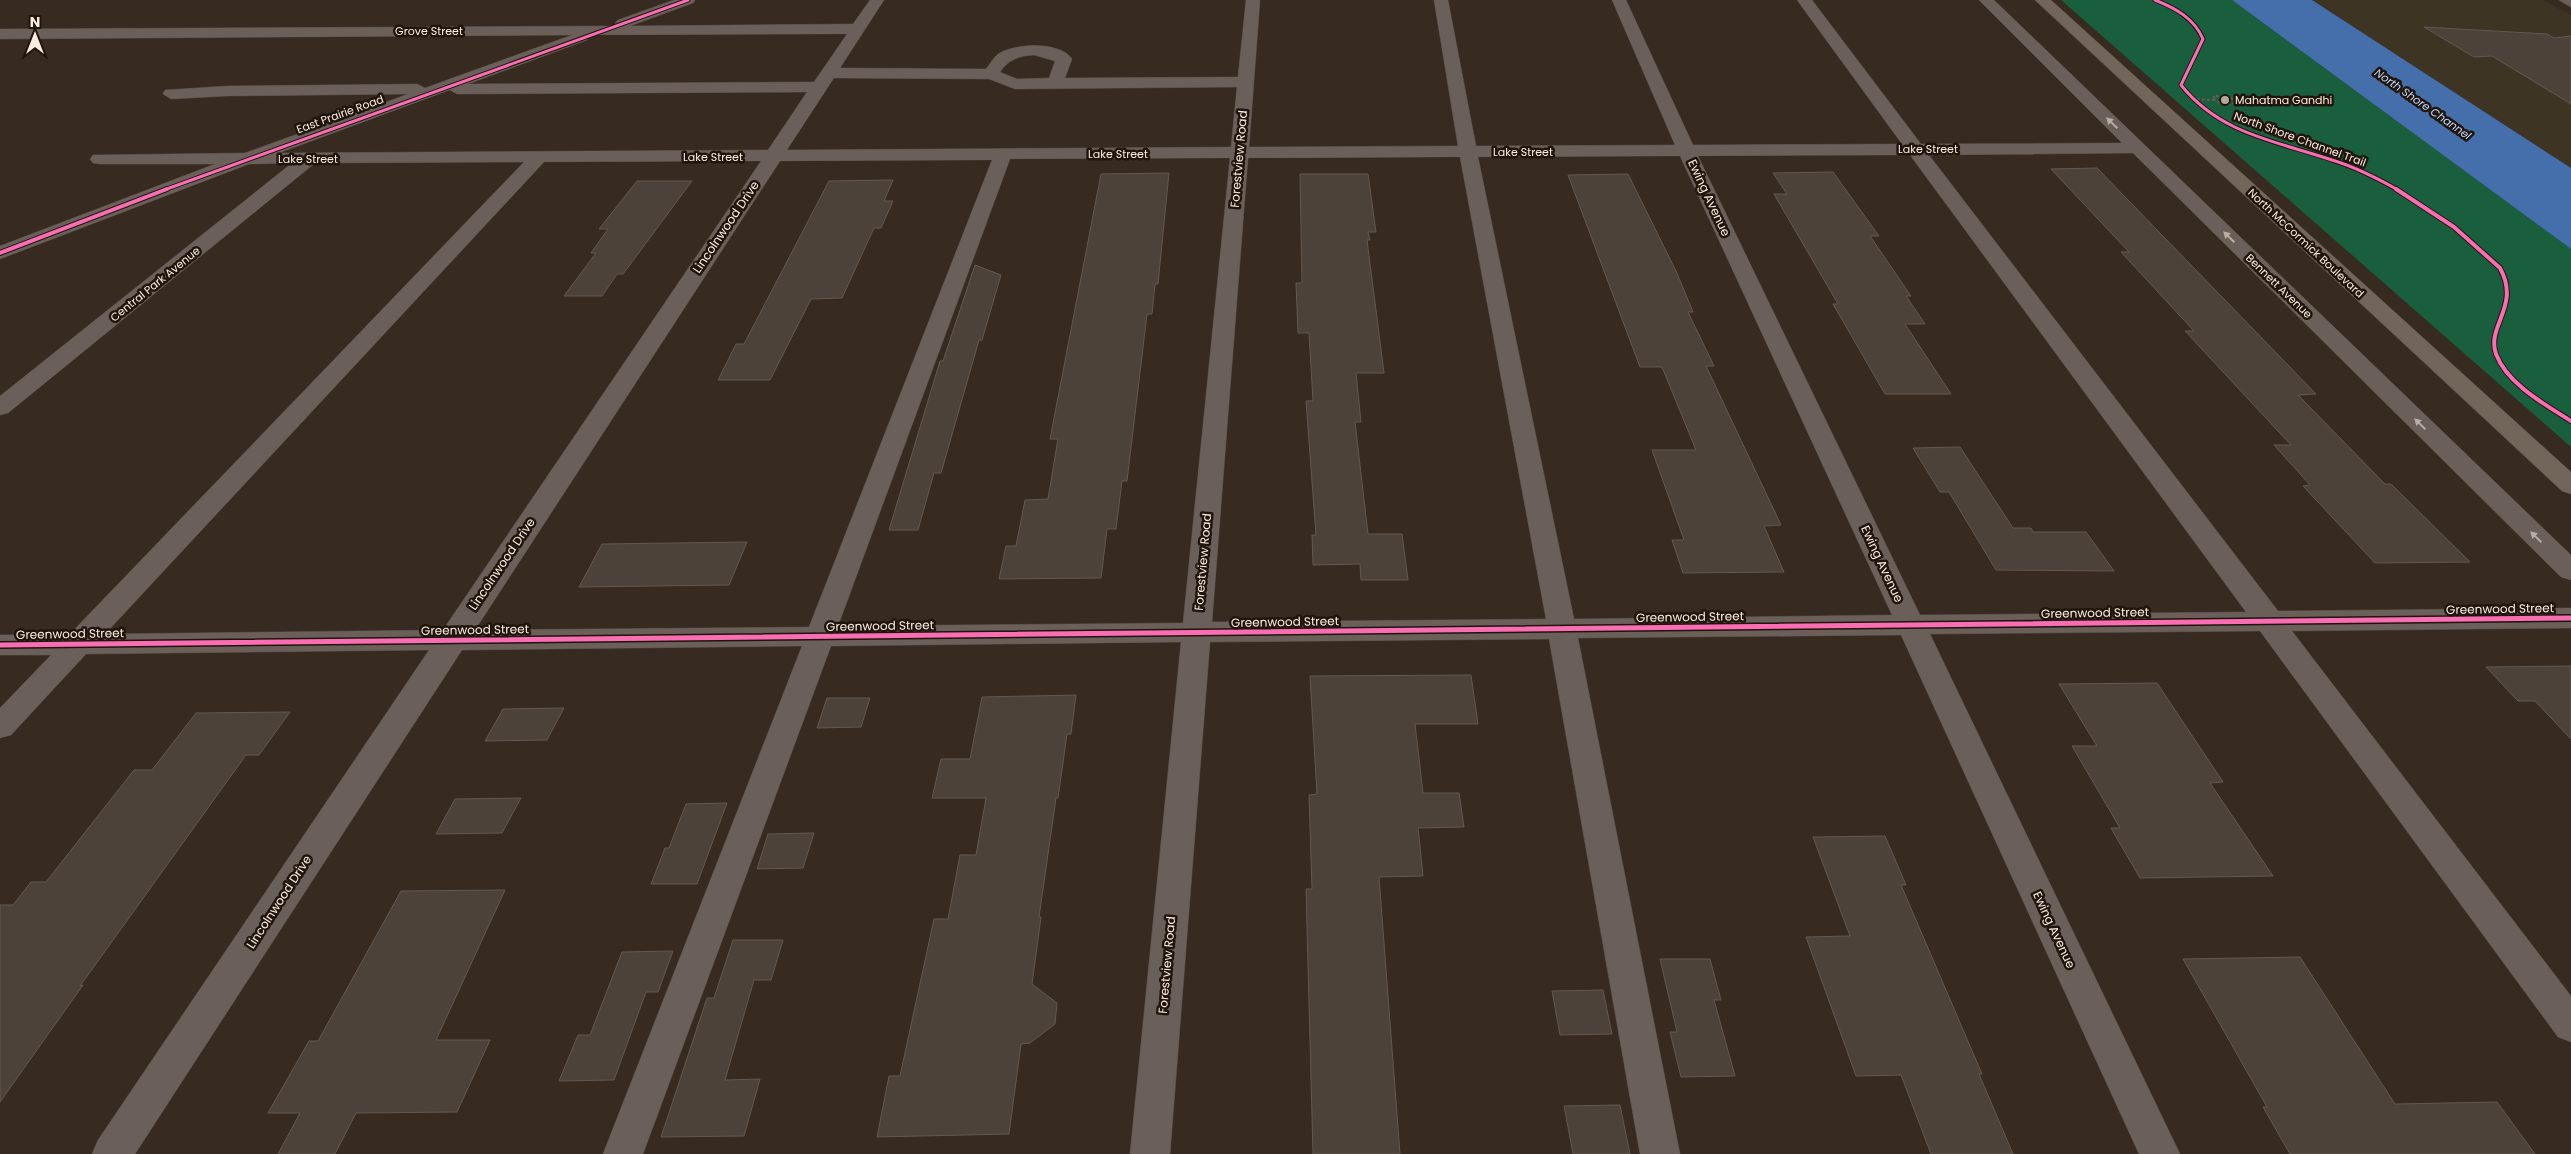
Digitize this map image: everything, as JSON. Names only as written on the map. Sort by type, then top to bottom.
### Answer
[{"type":"main road","name":"North McCormick Boulevard","points":[[2042,0],[2571,486]]},
{"type":"street","name":"East Prairie Road","points":[[0,253],[242,160],[688,0]]},
{"type":"street","name":"Lincolnwood Drive","points":[[112,1154],[877,0]]},
{"type":"street","name":"Forestview Road","points":[[1150,1154],[1253,0]]},
{"type":"street","points":[[1441,0],[1468,152],[1562,629],[1660,1154]]},
{"type":"street","name":"Ewing Avenue","points":[[1619,0],[1687,151],[2160,1154]]},
{"type":"street","points":[[1804,0],[2571,1025]]},
{"type":"street","name":"Bennett Avenue","points":[[1986,0],[2571,571]]},
{"type":"street","points":[[2566,0],[2571,3]]},
{"type":"street","name":"Grove Street","points":[[0,34],[857,29]]},
{"type":"street","points":[[991,74],[1004,58],[1013,54],[1041,51],[1056,53],[1064,59],[1055,84]]},
{"type":"street","points":[[171,94],[236,91],[438,89],[824,80],[991,74],[1015,84],[1246,82]]},
{"type":"street","name":"Lake Street","points":[[99,159],[242,160],[2138,148]]},
{"type":"street","points":[[623,1154],[1003,155]]},
{"type":"street","points":[[0,727],[538,158]]},
{"type":"street","name":"Central Park Avenue","points":[[0,408],[309,159]]},
{"type":"street","name":"Greenwood Street","points":[[0,645],[2571,618]]},
{"type":"path","points":[[2186,93],[2197,104]]},
{"type":"path","points":[[2192,99],[2213,100],[2229,105],[2237,102],[2220,96],[2213,97],[2213,100]]},
{"type":"shaded area","points":[[2312,0],[2543,0],[2571,15],[2571,168]]},
{"type":"green space","points":[[2061,0],[2232,0],[2571,249],[2571,447]]},
{"type":"water","name":"North Shore Channel","points":[[2232,0],[2312,0],[2571,168],[2571,249]]},
{"type":"building","points":[[2424,27],[2547,34],[2554,38],[2571,36],[2571,104],[2492,56],[2474,57]]},
{"type":"building","points":[[2097,168],[2316,394],[2298,395],[2385,484],[2391,484],[2470,562],[2375,563],[2303,486],[2310,485],[2274,445],[2291,445],[2185,331],[2194,331],[2121,252],[2129,252],[2051,169]]},
{"type":"building","points":[[1833,172],[1879,236],[1870,236],[1911,296],[1906,296],[1925,324],[1905,324],[1951,394],[1885,394],[1833,304],[1838,304],[1774,194],[1787,194],[1773,173]]},
{"type":"building","points":[[1169,173],[1158,284],[1155,284],[1152,314],[1147,314],[1127,481],[1122,481],[1116,529],[1107,529],[1101,578],[999,579],[1006,546],[1016,546],[1025,500],[1048,499],[1058,439],[1050,439],[1101,174]]},
{"type":"building","points":[[1300,174],[1368,174],[1376,232],[1368,232],[1370,240],[1367,240],[1384,373],[1356,373],[1361,422],[1355,422],[1368,534],[1402,534],[1408,580],[1361,580],[1360,564],[1313,565],[1312,535],[1316,535],[1306,401],[1313,401],[1309,333],[1298,333],[1296,283],[1302,283]]},
{"type":"building","points":[[1628,174],[1676,271],[1693,312],[1688,312],[1714,366],[1706,366],[1781,525],[1764,526],[1784,572],[1683,573],[1672,540],[1684,540],[1652,450],[1696,450],[1662,367],[1640,367],[1568,175]]},
{"type":"building","points":[[893,180],[884,201],[893,201],[881,228],[874,228],[842,298],[811,299],[770,380],[718,380],[736,344],[744,344],[829,181]]},
{"type":"building","points":[[637,181],[692,181],[623,274],[617,274],[602,296],[564,296],[596,253],[591,253],[608,229],[599,229]]},
{"type":"building","points":[[975,265],[1001,275],[982,340],[979,340],[941,473],[934,473],[918,530],[889,530],[940,361],[943,361]]},
{"type":"building","points":[[1960,447],[2013,528],[2031,528],[2033,532],[2086,532],[2114,571],[1996,570],[1949,492],[1940,492],[1913,448]]},
{"type":"building","points":[[747,542],[729,585],[579,587],[602,544]]},
{"type":"building","points":[[2571,666],[2571,739],[2535,701],[2518,701],[2486,667]]},
{"type":"building","points":[[1471,675],[1478,724],[1415,724],[1423,793],[1459,793],[1464,827],[1418,828],[1423,876],[1379,877],[1400,1154],[1313,1154],[1306,889],[1312,889],[1309,795],[1317,794],[1310,676]]},
{"type":"building","points":[[2157,683],[2223,782],[2210,783],[2273,876],[2140,878],[2111,828],[2120,828],[2072,746],[2097,746],[2059,684]]},
{"type":"building","points":[[1076,695],[1071,734],[1067,734],[1058,798],[1056,798],[1039,917],[1041,917],[1032,984],[1057,1003],[1055,1024],[1030,1043],[1021,1044],[1009,1134],[877,1137],[889,1076],[900,1076],[934,919],[948,919],[960,855],[976,855],[986,798],[932,798],[941,759],[970,759],[982,697]]},
{"type":"building","points":[[827,698],[870,698],[861,727],[817,728]]},
{"type":"building","points":[[564,708],[547,740],[485,741],[503,709]]},
{"type":"building","points":[[290,712],[259,755],[246,755],[80,986],[83,985],[0,1102],[0,905],[13,905],[31,882],[46,882],[134,770],[152,770],[196,713]]},
{"type":"building","points":[[521,798],[502,833],[436,834],[455,799]]},
{"type":"building","points":[[727,803],[697,884],[651,884],[665,848],[669,848],[686,804]]},
{"type":"building","points":[[814,833],[803,868],[757,869],[768,834]]},
{"type":"building","points":[[1885,836],[1906,885],[1901,885],[1982,1074],[1979,1074],[2013,1154],[1931,1154],[1901,1075],[1856,1076],[1806,937],[1850,936],[1813,837]]},
{"type":"building","points":[[505,890],[436,1040],[490,1040],[457,1112],[356,1113],[335,1154],[278,1154],[300,1113],[268,1113],[309,1041],[318,1041],[401,891]]},
{"type":"building","points":[[733,940],[783,940],[771,980],[754,980],[725,1080],[760,1079],[744,1136],[661,1137],[707,998],[714,998]]},
{"type":"building","points":[[673,951],[658,992],[646,992],[614,1080],[559,1081],[578,1035],[590,1035],[622,952]]},
{"type":"building","points":[[2300,957],[2395,1104],[2497,1102],[2535,1154],[2290,1154],[2263,1107],[2267,1107],[2183,959]]},
{"type":"building","points":[[1660,959],[1710,959],[1721,1000],[1714,1000],[1735,1076],[1681,1077],[1670,1032],[1677,1032]]},
{"type":"building","points":[[1603,990],[1612,1034],[1560,1035],[1552,991]]},
{"type":"building","points":[[1620,1105],[1630,1154],[1573,1154],[1564,1106]]},
{"type":"cycle path","points":[[0,253],[242,160],[688,0]]},
{"type":"cycle path","name":"North Shore Channel Trail","points":[[2155,0],[2170,6],[2184,15],[2196,25],[2203,39],[2181,85],[2195,103],[2214,117],[2260,138],[2334,160],[2372,176],[2406,194],[2439,216],[2493,260],[2500,268],[2508,293],[2507,303],[2495,342],[2495,350],[2500,363],[2528,391],[2571,421]]},
{"type":"cycle path","points":[[0,645],[2571,618]]},
{"type":"place","name":"Mahatma Gandhi","points":[[2225,100]]}]
